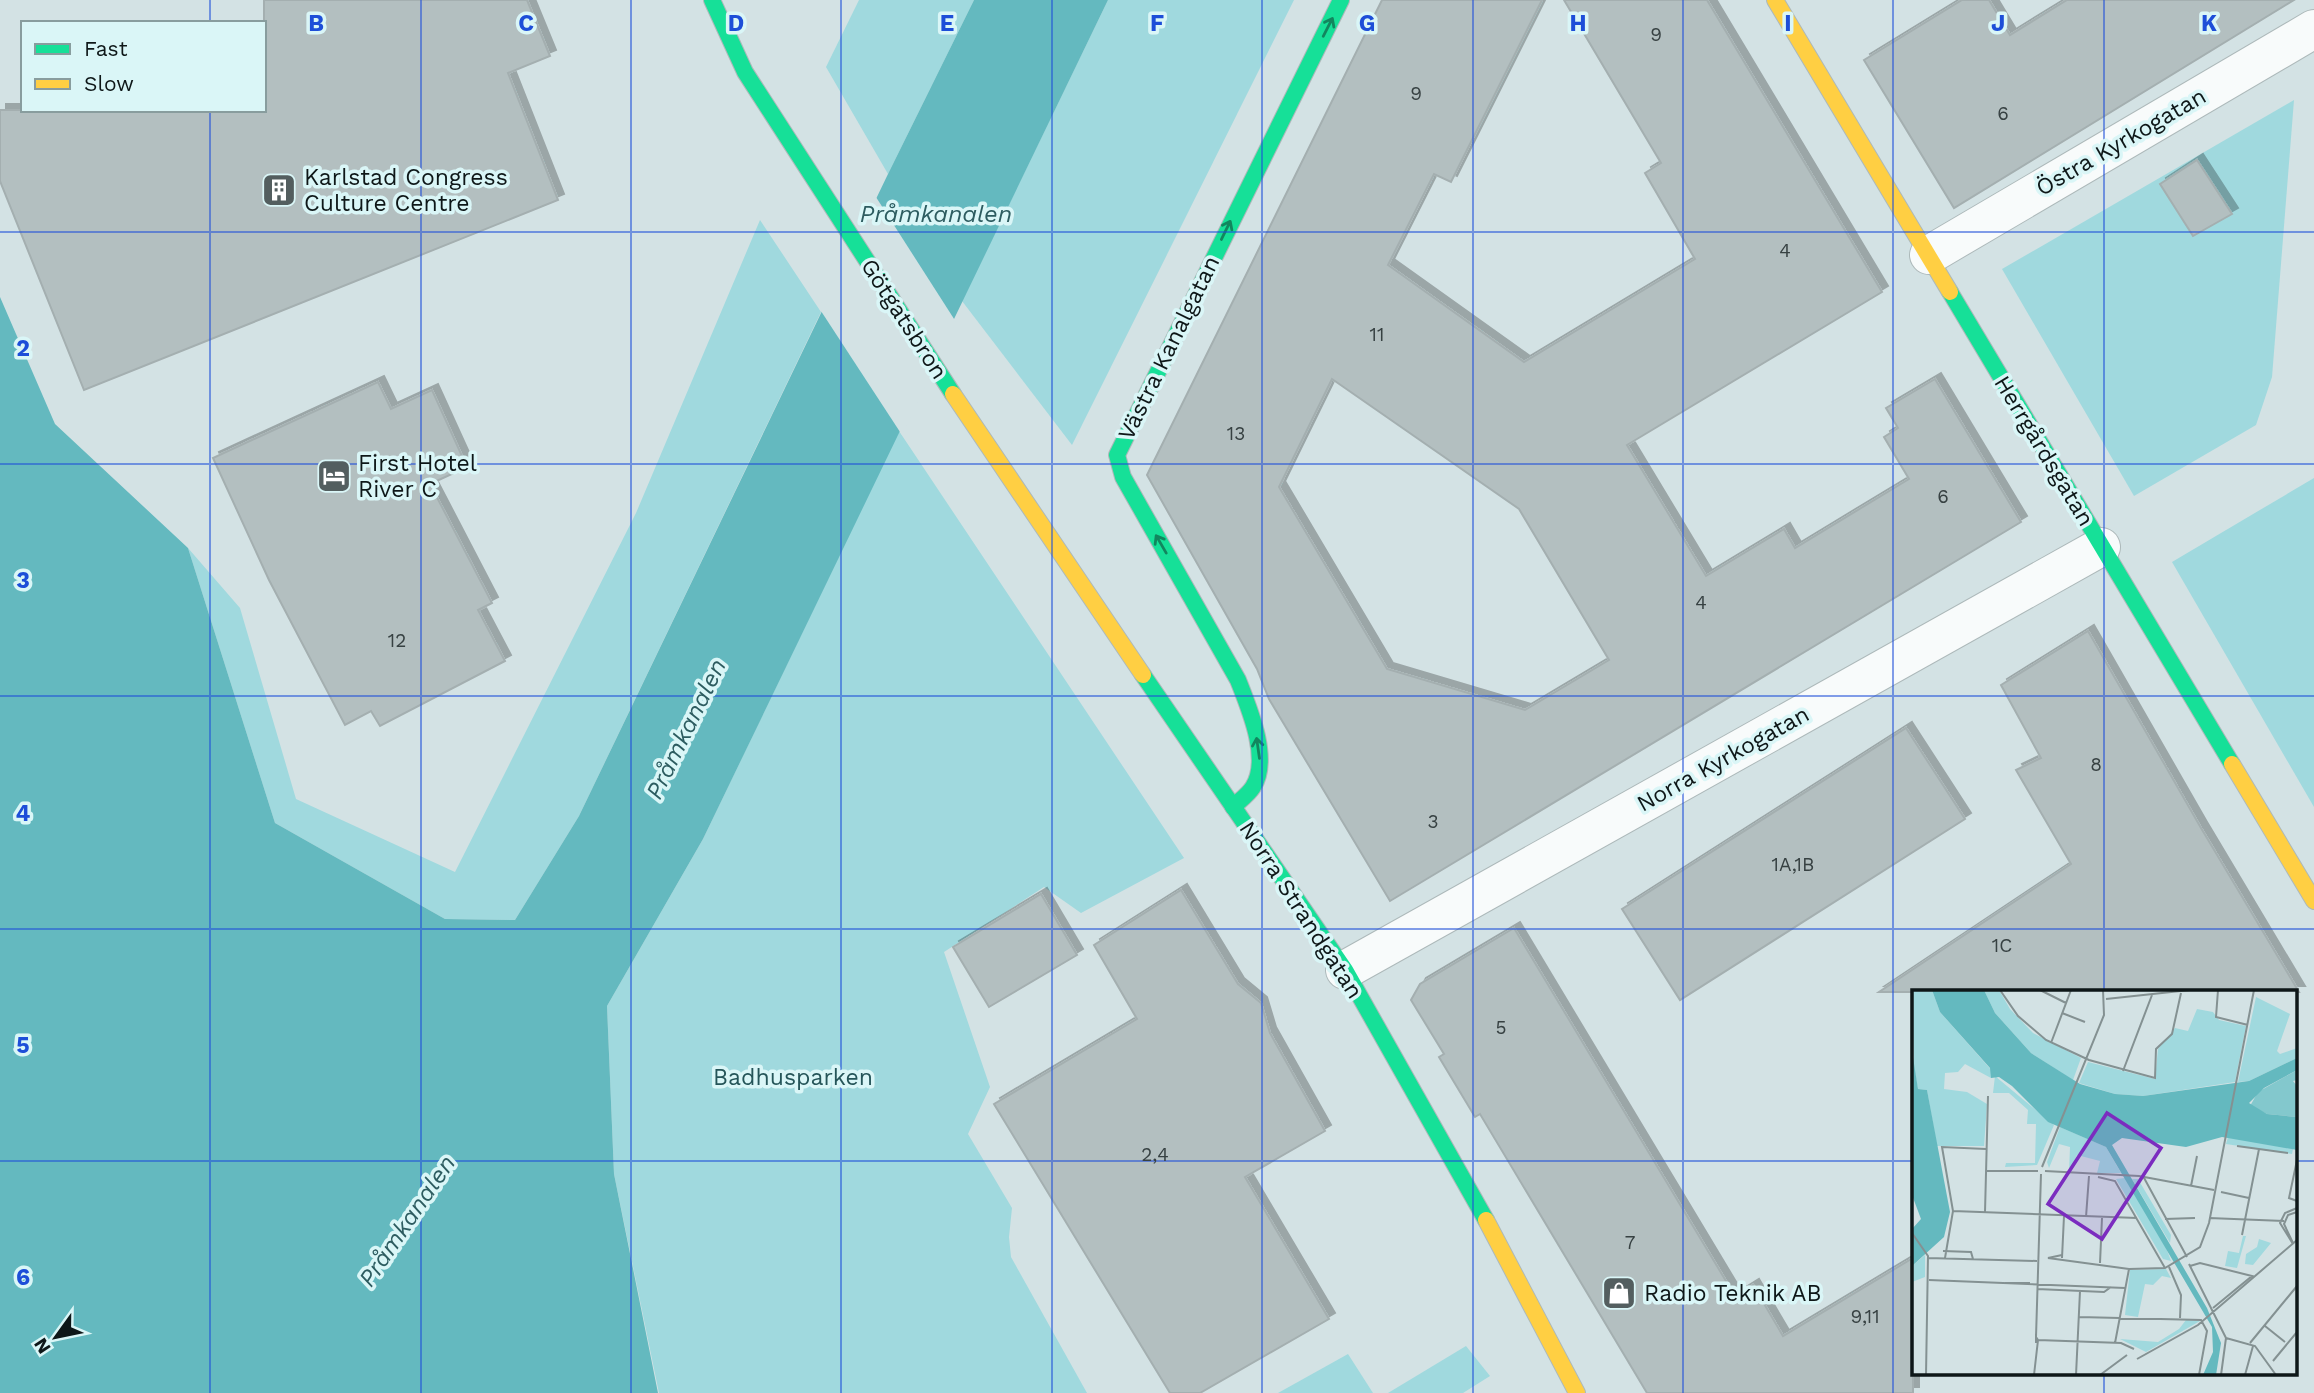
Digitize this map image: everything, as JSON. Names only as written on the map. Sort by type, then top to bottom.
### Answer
[{"type":"street","name":"Västra Kanalgatan","points":[[1233,807],[1254,786],[1260,757],[1252,713],[1238,680],[1122,477],[1117,455],[1263,155],[1342,0]]},
{"type":"street","name":"Herrgårdsgatan","points":[[1774,0],[2314,901]]},
{"type":"street","name":"Götgatsbron","points":[[718,3],[746,72],[989,450]]},
{"type":"street","name":"Östra Kyrkogatan","points":[[1929,255],[2314,29]]},
{"type":"street","name":"Norra Strandgatan","points":[[989,450],[1345,970],[1500,1244],[1577,1393]]},
{"type":"street","name":"Norra Kyrkogatan","points":[[1345,970],[2101,547]]},
{"type":"green space","points":[[859,0],[974,0],[888,174],[826,67]]},
{"type":"green space","points":[[1108,0],[1294,0],[1072,445],[962,301]]},
{"type":"green space","points":[[2294,100],[2272,377],[2256,425],[2134,496],[2002,269]]},
{"type":"green space","points":[[760,220],[821,312],[579,816],[515,920],[445,919],[275,823],[188,548],[240,608],[296,799],[455,872],[636,513]]},
{"type":"green space","name":"Badhusparken","points":[[899,431],[1184,858],[1081,913],[1044,887],[944,952],[990,1087],[968,1134],[1012,1208],[1009,1237],[1011,1257],[1087,1393],[659,1393],[614,1174],[607,1006],[703,839]]},
{"type":"green space","points":[[2314,478],[2314,807],[2172,562]]},
{"type":"green space","points":[[1466,1346],[1490,1376],[1463,1393],[1388,1393]]},
{"type":"green space","points":[[1348,1354],[1373,1393],[1278,1393]]},
{"type":"water","name":"Pråmkanalen","points":[[974,0],[1108,0],[703,839],[607,1006],[614,1174],[658,1393],[0,1393],[0,297],[55,424],[188,548],[275,823],[445,919],[515,920],[579,816]]},
{"type":"pier","points":[[874,194],[956,322],[902,435],[819,308]]},
{"type":"building","name":"Karlstad Congress Culture Centre","points":[[264,0],[527,0],[550,56],[508,73],[558,200],[84,390],[0,181],[0,110],[266,112]]},
{"type":"building","points":[[1382,0],[1542,0],[1451,182],[1434,174],[1388,265],[1524,362],[1695,259],[1645,173],[1661,163],[1564,0],[1707,0],[1882,292],[1627,445],[1706,576],[1784,529],[1795,548],[1909,479],[1884,437],[1898,428],[1886,408],[1935,379],[2021,522],[1390,901],[1269,699],[1257,669],[1147,475]],"holes":[[[1332,379],[1519,509],[1609,660],[1525,710],[1387,669],[1279,487]]]},
{"type":"building","points":[[1962,0],[1989,0],[2010,35],[2067,0],[2294,0],[1954,208],[1864,60]]},
{"type":"building","points":[[2197,160],[2232,214],[2193,236],[2160,184]]},
{"type":"building","points":[[378,382],[391,409],[432,390],[467,467],[430,484],[492,603],[478,610],[505,661],[380,726],[371,711],[345,725],[269,580],[213,458]]},
{"type":"building","points":[[2088,631],[2299,992],[1879,992],[2071,864],[2016,770],[2041,758],[2001,685]]},
{"type":"building","points":[[1906,728],[1965,819],[1680,1000],[1622,909]]},
{"type":"building","points":[[1181,890],[1238,984],[1261,1003],[1270,1033],[1325,1131],[1245,1177],[1329,1319],[1200,1393],[1170,1393],[994,1104],[1137,1019],[1094,945]]},
{"type":"building","points":[[1041,894],[1077,955],[989,1007],[953,947]]},
{"type":"building","points":[[1514,928],[1735,1296],[1753,1285],[1783,1336],[1912,1259],[1913,1393],[1647,1393],[1480,1114],[1475,1117],[1439,1057],[1444,1054],[1411,1000],[1420,984]]},
{"type":"traffic: fast","points":[[712,0],[745,72],[953,394]]},
{"type":"traffic: fast","points":[[1233,807],[1251,790],[1258,776],[1259,748],[1252,719],[1238,680],[1123,477],[1117,455],[1341,0]]},
{"type":"traffic: fast","points":[[1950,292],[2232,764]]},
{"type":"traffic: fast","points":[[1143,675],[1345,970],[1486,1220]]},
{"type":"traffic: slow","points":[[1775,0],[1950,292]]},
{"type":"traffic: slow","points":[[953,394],[1143,675]]},
{"type":"traffic: slow","points":[[2232,764],[2314,901]]},
{"type":"traffic: slow","points":[[1486,1220],[1577,1393]]},
{"type":"place","name":"Karlstad Congress Culture Centre","points":[[279,190]]},
{"type":"place","name":"First Hotel River C","points":[[334,476]]},
{"type":"place","name":"Radio Teknik AB","points":[[1619,1293]]}]
